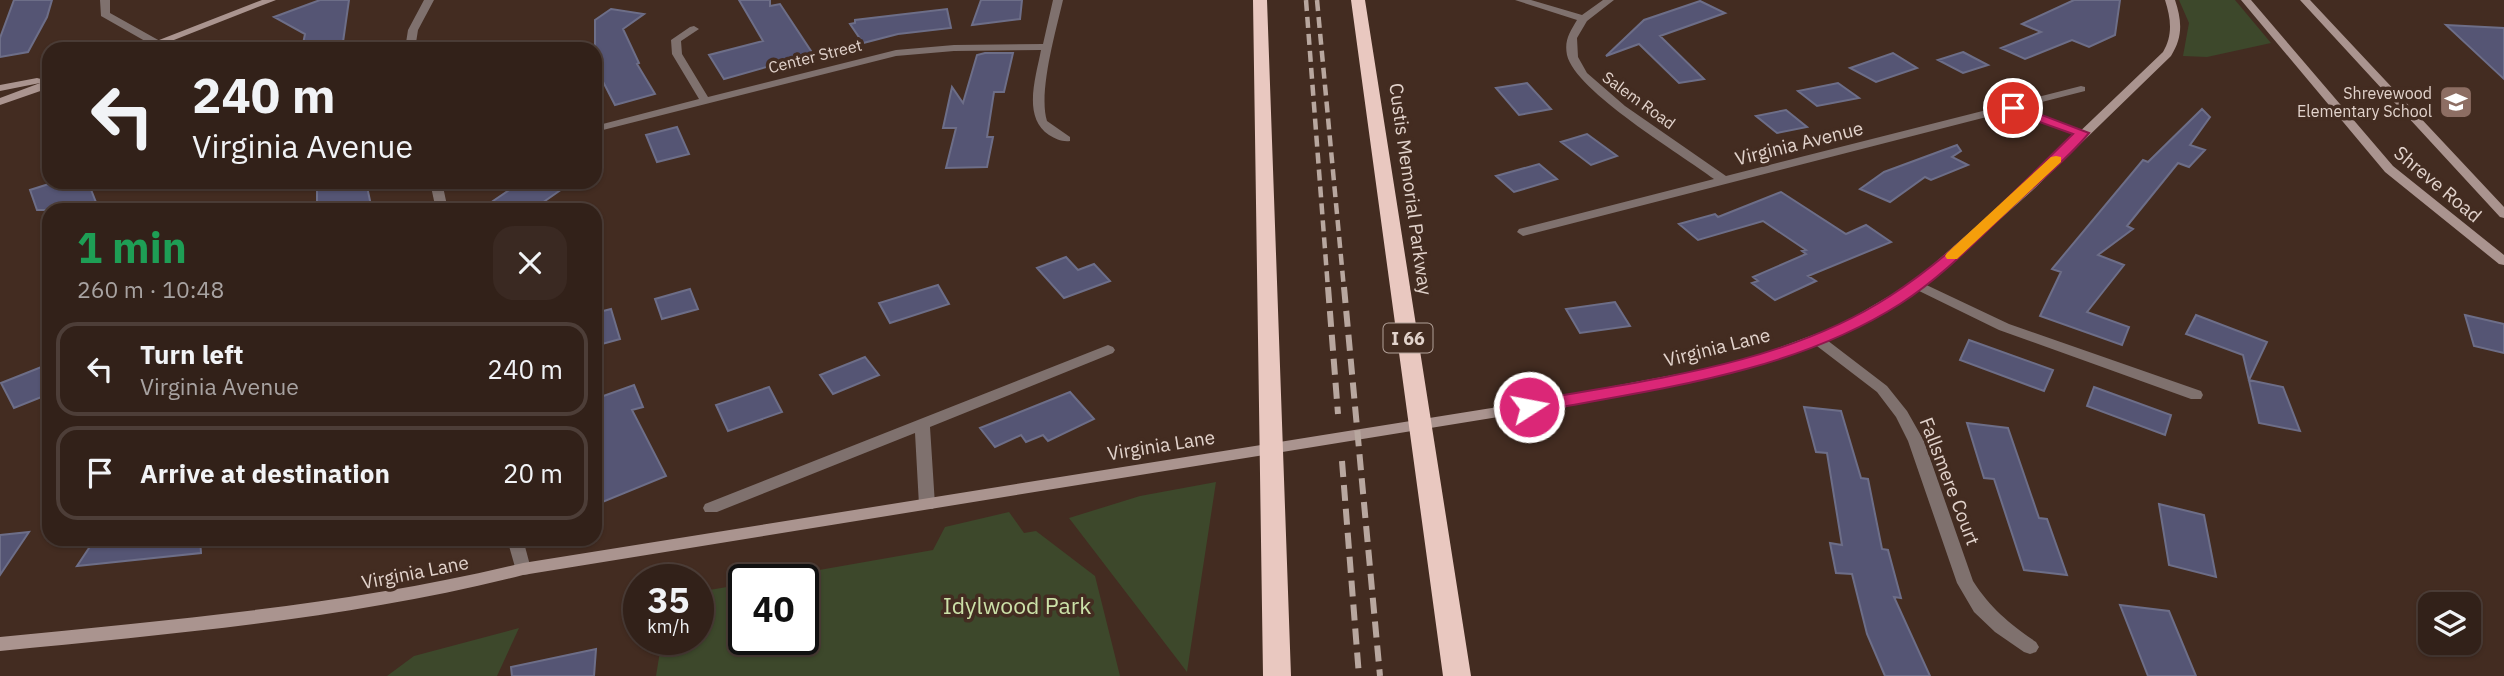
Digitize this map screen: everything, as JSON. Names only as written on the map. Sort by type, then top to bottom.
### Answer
[{"type":"highway","points":[[1260,0],[1277,676]]},
{"type":"highway","name":"Custis Memorial Parkway","points":[[1358,0],[1457,676]]},
{"type":"street","points":[[105,0],[103,9],[113,20],[154,42]]},
{"type":"street","points":[[159,42],[271,0]]},
{"type":"street","points":[[411,42],[413,30],[429,0]]},
{"type":"street","points":[[1058,0],[1047,47],[1038,116],[1045,127],[1066,139]]},
{"type":"street","points":[[1520,0],[1582,18],[1609,0]]},
{"type":"street","name":"Virginia Lane","points":[[0,644],[357,606],[478,582],[523,569],[1529,407],[1706,374],[1818,340],[1919,285],[2031,184],[2167,54],[2174,44],[2178,30],[2170,0]]},
{"type":"street","name":"Shreve Road","points":[[2246,0],[2389,169],[2504,261]]},
{"type":"street","name":"Shreve Road","points":[[2305,0],[2504,214]]},
{"type":"street","name":"Salem Road","points":[[1582,18],[1572,33],[1571,55],[1578,71],[1589,84],[1614,105],[1723,180]]},
{"type":"street","points":[[694,29],[676,40],[677,54],[704,99]]},
{"type":"street","name":"Center Street","points":[[602,127],[704,99],[896,53],[954,48],[1047,47]]},
{"type":"street","points":[[0,88],[42,82]]},
{"type":"street","points":[[0,102],[42,84]]},
{"type":"street","name":"Virginia Avenue","points":[[1523,232],[2081,89]]},
{"type":"street","points":[[2013,108],[2082,133]]},
{"type":"street","points":[[1919,285],[2004,327],[2196,395]]},
{"type":"street","name":"Fallsmere Court","points":[[1818,340],[1882,389],[1902,415],[1916,441],[1965,583],[1980,607],[2001,628],[2030,647]]},
{"type":"street","points":[[711,508],[1108,350]]},
{"type":"street","points":[[922,424],[927,505]]},
{"type":"street","points":[[517,546],[523,569]]},
{"type":"green space","points":[[2179,0],[2235,0],[2271,43],[2207,57],[2183,56],[2189,23]]},
{"type":"green space","points":[[1216,482],[1187,672],[1069,518],[1140,496]]},
{"type":"green space","name":"Idylwood Park","points":[[1009,512],[1024,533],[1036,531],[1095,576],[1120,676],[656,676],[659,655],[714,655],[714,589],[728,587],[728,655],[819,655],[819,570],[933,550],[945,527]]},
{"type":"green space","points":[[519,628],[497,676],[387,676],[414,656]]},
{"type":"building","points":[[14,0],[52,0],[47,17],[28,52],[0,57],[0,38]]},
{"type":"building","points":[[320,0],[349,0],[343,42],[303,42],[305,34],[274,17]]},
{"type":"building","points":[[739,0],[770,0],[770,6],[780,4],[813,54],[724,79],[709,55],[763,41]]},
{"type":"building","points":[[981,0],[1022,0],[1020,19],[972,25]]},
{"type":"building","points":[[2074,0],[2120,0],[2115,35],[2089,47],[2072,40],[2025,59],[2001,48],[2041,32],[2022,24]]},
{"type":"building","points":[[1700,1],[1725,13],[1660,36],[1704,79],[1679,83],[1639,44],[1606,56],[1644,20]]},
{"type":"building","points":[[611,9],[644,14],[623,29],[639,63],[637,64],[655,94],[615,105],[602,80],[602,42],[595,42],[595,20]]},
{"type":"building","points":[[947,9],[951,28],[898,34],[863,43],[850,24],[855,23],[855,20]]},
{"type":"building","points":[[2446,25],[2504,28],[2504,79]]},
{"type":"building","points":[[1963,52],[1988,65],[1963,73],[1938,60]]},
{"type":"building","points":[[1013,53],[1004,92],[994,92],[987,137],[993,137],[987,167],[946,168],[956,128],[943,128],[952,87],[963,103],[977,55]]},
{"type":"building","points":[[1893,53],[1917,68],[1876,82],[1850,68]]},
{"type":"building","points":[[1527,83],[1551,109],[1519,115],[1496,88]]},
{"type":"building","points":[[1838,83],[1859,98],[1817,106],[1798,91]]},
{"type":"building","points":[[2202,109],[2210,117],[2190,145],[2205,150],[2189,167],[2178,163],[2127,226],[2133,229],[2098,255],[2124,265],[2087,312],[2129,327],[2122,345],[2040,316],[2061,272],[2052,269],[2143,160],[2148,162]]},
{"type":"building","points":[[1786,110],[1807,127],[1777,133],[1756,116]]},
{"type":"building","points":[[677,127],[689,154],[657,162],[646,135]]},
{"type":"building","points":[[1587,134],[1617,156],[1591,165],[1561,142]]},
{"type":"building","points":[[1957,145],[1961,151],[1952,157],[1968,165],[1931,180],[1925,177],[1890,202],[1860,189],[1884,172]]},
{"type":"building","points":[[1539,164],[1557,179],[1514,192],[1496,176]]},
{"type":"building","points":[[42,186],[42,189],[91,189],[96,203],[42,203],[42,210],[37,210],[30,190]]},
{"type":"building","points":[[317,189],[368,189],[370,203],[317,203]]},
{"type":"building","points":[[511,189],[562,189],[542,203],[490,203]]},
{"type":"building","points":[[1781,192],[1846,234],[1866,225],[1891,242],[1808,276],[1816,281],[1775,300],[1752,283],[1758,281],[1753,277],[1806,254],[1802,251],[1806,250],[1763,221],[1698,240],[1679,224],[1715,214],[1718,217]]},
{"type":"building","points":[[1066,257],[1078,270],[1094,264],[1110,281],[1064,298],[1037,268]]},
{"type":"building","points":[[938,285],[949,304],[890,323],[879,303]]},
{"type":"building","points":[[690,289],[698,309],[662,319],[655,299]]},
{"type":"building","points":[[1615,302],[1630,326],[1580,333],[1566,309]]},
{"type":"building","points":[[611,309],[620,339],[602,344],[602,311]]},
{"type":"building","points":[[2196,315],[2267,342],[2249,380],[2283,387],[2300,431],[2259,423],[2243,355],[2186,334]]},
{"type":"building","points":[[2465,315],[2504,324],[2504,353],[2474,346]]},
{"type":"building","points":[[1969,340],[2053,370],[2044,391],[1960,360]]},
{"type":"building","points":[[865,357],[879,375],[833,394],[820,375]]},
{"type":"building","points":[[42,367],[42,397],[14,408],[1,383]]},
{"type":"building","points":[[634,385],[643,407],[632,410],[666,476],[602,502],[602,396]]},
{"type":"building","points":[[769,387],[782,412],[728,431],[716,405]]},
{"type":"building","points":[[2094,387],[2171,415],[2165,435],[2087,406]]},
{"type":"building","points":[[1070,392],[1094,419],[1048,441],[1043,435],[1026,442],[1021,435],[995,447],[980,428]]},
{"type":"building","points":[[1804,407],[1841,411],[1861,478],[1868,479],[1882,549],[1888,550],[1901,598],[1894,597],[1930,676],[1885,676],[1867,634],[1852,574],[1836,573],[1830,543],[1842,545],[1827,453],[1816,452]]},
{"type":"building","points":[[1967,423],[2008,428],[2039,518],[2047,519],[2067,575],[2024,570],[1994,479],[1984,478]]},
{"type":"building","points":[[2159,504],[2204,515],[2216,577],[2169,565]]},
{"type":"building","points":[[29,532],[0,575],[0,535]]},
{"type":"building","points":[[90,546],[200,546],[201,553],[77,566]]},
{"type":"building","points":[[2120,605],[2169,611],[2196,676],[2148,676]]},
{"type":"building","points":[[596,649],[594,676],[512,676],[511,667]]},
{"type":"railway","points":[[1306,0],[1328,289]]},
{"type":"railway","points":[[1317,0],[1344,289]]},
{"type":"railway","points":[[1328,287],[1338,414]]},
{"type":"railway","points":[[1344,287],[1380,676]]},
{"type":"railway","points":[[1342,461],[1359,676]]},
{"type":"slow traffic","points":[[1952,256],[2056,160]]},
{"type":"place","name":"Shrevewood Elementary School","points":[[2456,102]]},
{"type":"route","points":[[1529,407],[1706,374],[1767,357],[1845,328],[1895,300],[1943,265],[2082,133],[2013,108]]}]
